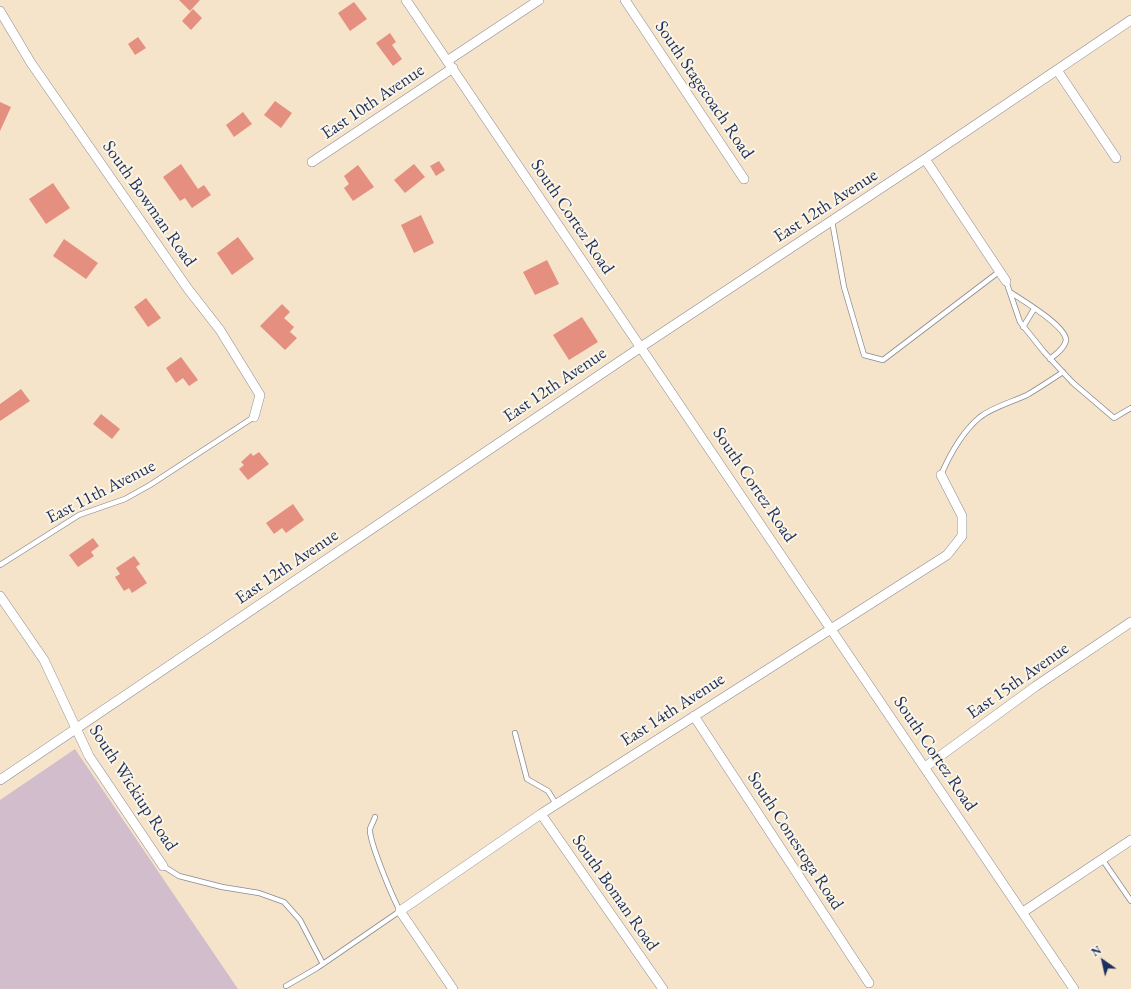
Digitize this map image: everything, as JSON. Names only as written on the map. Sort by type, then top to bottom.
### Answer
[{"type":"street","name":"South Cortez Road","points":[[406,0],[1074,989]]},
{"type":"street","name":"East 10th Avenue","points":[[312,162],[450,65],[539,0]]},
{"type":"street","name":"South Stagecoach Road","points":[[625,0],[744,179]]},
{"type":"street","name":"South Bowman Road","points":[[0,10],[50,89],[188,289],[224,336],[260,395],[254,417]]},
{"type":"street","name":"East 12th Avenue","points":[[0,780],[641,347],[926,160],[1131,20]]},
{"type":"street","points":[[1057,70],[1116,158]]},
{"type":"street","points":[[926,160],[1006,281]]},
{"type":"street","name":"East 14th Avenue","points":[[400,912],[556,804],[947,555],[962,536],[962,516],[941,475]]},
{"type":"street","name":"South Wickiup Road","points":[[0,596],[44,660],[89,756],[163,866]]},
{"type":"street","name":"East 15th Avenue","points":[[925,767],[1036,686],[1131,622]]},
{"type":"street","name":"South Conestoga Road","points":[[694,716],[869,983]]},
{"type":"street","name":"South Boman Road","points":[[541,814],[663,989]]},
{"type":"street","points":[[1023,912],[1131,840]]},
{"type":"street","points":[[400,912],[453,989]]},
{"type":"lane","points":[[832,221],[844,288],[864,355],[883,360],[1000,271]]},
{"type":"lane","points":[[1006,281],[1020,322],[1050,359],[1114,418],[1131,408]]},
{"type":"lane","points":[[1010,292],[1060,328],[1064,334],[1066,341],[1062,348],[1050,359]]},
{"type":"lane","points":[[1024,327],[1034,309]]},
{"type":"lane","points":[[941,475],[949,456],[961,438],[980,417],[989,411],[1027,394],[1063,372]]},
{"type":"lane","name":"East 11th Avenue","points":[[0,564],[79,515],[125,499],[254,417]]},
{"type":"lane","points":[[515,733],[527,778],[548,791],[556,804]]},
{"type":"lane","points":[[286,986],[323,964],[400,912],[388,887],[370,830],[375,817]]},
{"type":"lane","points":[[1102,859],[1131,901]]},
{"type":"lane","name":"South Wickiup Road","points":[[163,866],[179,876],[222,887],[259,893],[284,902],[300,920],[323,964]]},
{"type":"shaded area","points":[[75,749],[238,989],[0,989],[0,800]]},
{"type":"building","points":[[179,0],[200,0],[190,11]]},
{"type":"building","points":[[354,2],[367,19],[350,31],[338,13]]},
{"type":"building","points":[[193,9],[202,18],[191,30],[182,21]]},
{"type":"building","points":[[390,33],[396,42],[392,45],[402,59],[393,66],[376,43]]},
{"type":"building","points":[[138,37],[146,48],[135,55],[128,44]]},
{"type":"building","points":[[275,101],[292,113],[281,128],[264,115]]},
{"type":"building","points":[[0,102],[11,107],[0,131]]},
{"type":"building","points":[[243,112],[252,124],[234,137],[226,125]]},
{"type":"building","points":[[439,161],[445,170],[436,176],[430,166]]},
{"type":"building","points":[[181,164],[198,189],[204,185],[211,195],[192,208],[185,198],[180,201],[163,177]]},
{"type":"building","points":[[414,164],[425,177],[405,193],[394,180]]},
{"type":"building","points":[[358,165],[374,187],[353,201],[344,188],[349,184],[344,176]]},
{"type":"building","points":[[53,183],[70,208],[46,224],[29,199]]},
{"type":"building","points":[[421,215],[434,243],[414,253],[401,225]]},
{"type":"building","points":[[238,237],[254,259],[232,275],[217,253]]},
{"type":"building","points":[[64,239],[98,263],[86,279],[53,256]]},
{"type":"building","points":[[547,260],[559,284],[535,295],[523,272]]},
{"type":"building","points":[[146,298],[161,318],[148,327],[134,307]]},
{"type":"building","points":[[282,304],[290,312],[284,318],[294,327],[290,332],[297,338],[285,350],[260,326]]},
{"type":"building","points":[[582,317],[598,342],[569,360],[553,335]]},
{"type":"building","points":[[181,357],[198,380],[189,386],[183,378],[176,383],[166,368]]},
{"type":"building","points":[[21,389],[30,401],[0,421],[0,404]]},
{"type":"building","points":[[101,414],[120,429],[112,439],[93,424]]},
{"type":"building","points":[[259,452],[269,464],[248,480],[239,469],[244,465],[241,462],[251,453],[253,456]]},
{"type":"building","points":[[293,504],[304,520],[286,533],[282,528],[274,534],[266,523]]},
{"type":"building","points":[[93,538],[99,546],[91,552],[94,556],[78,567],[69,555]]},
{"type":"building","points":[[134,556],[140,564],[136,567],[147,583],[132,593],[129,588],[124,591],[115,577],[120,574],[116,568]]}]
